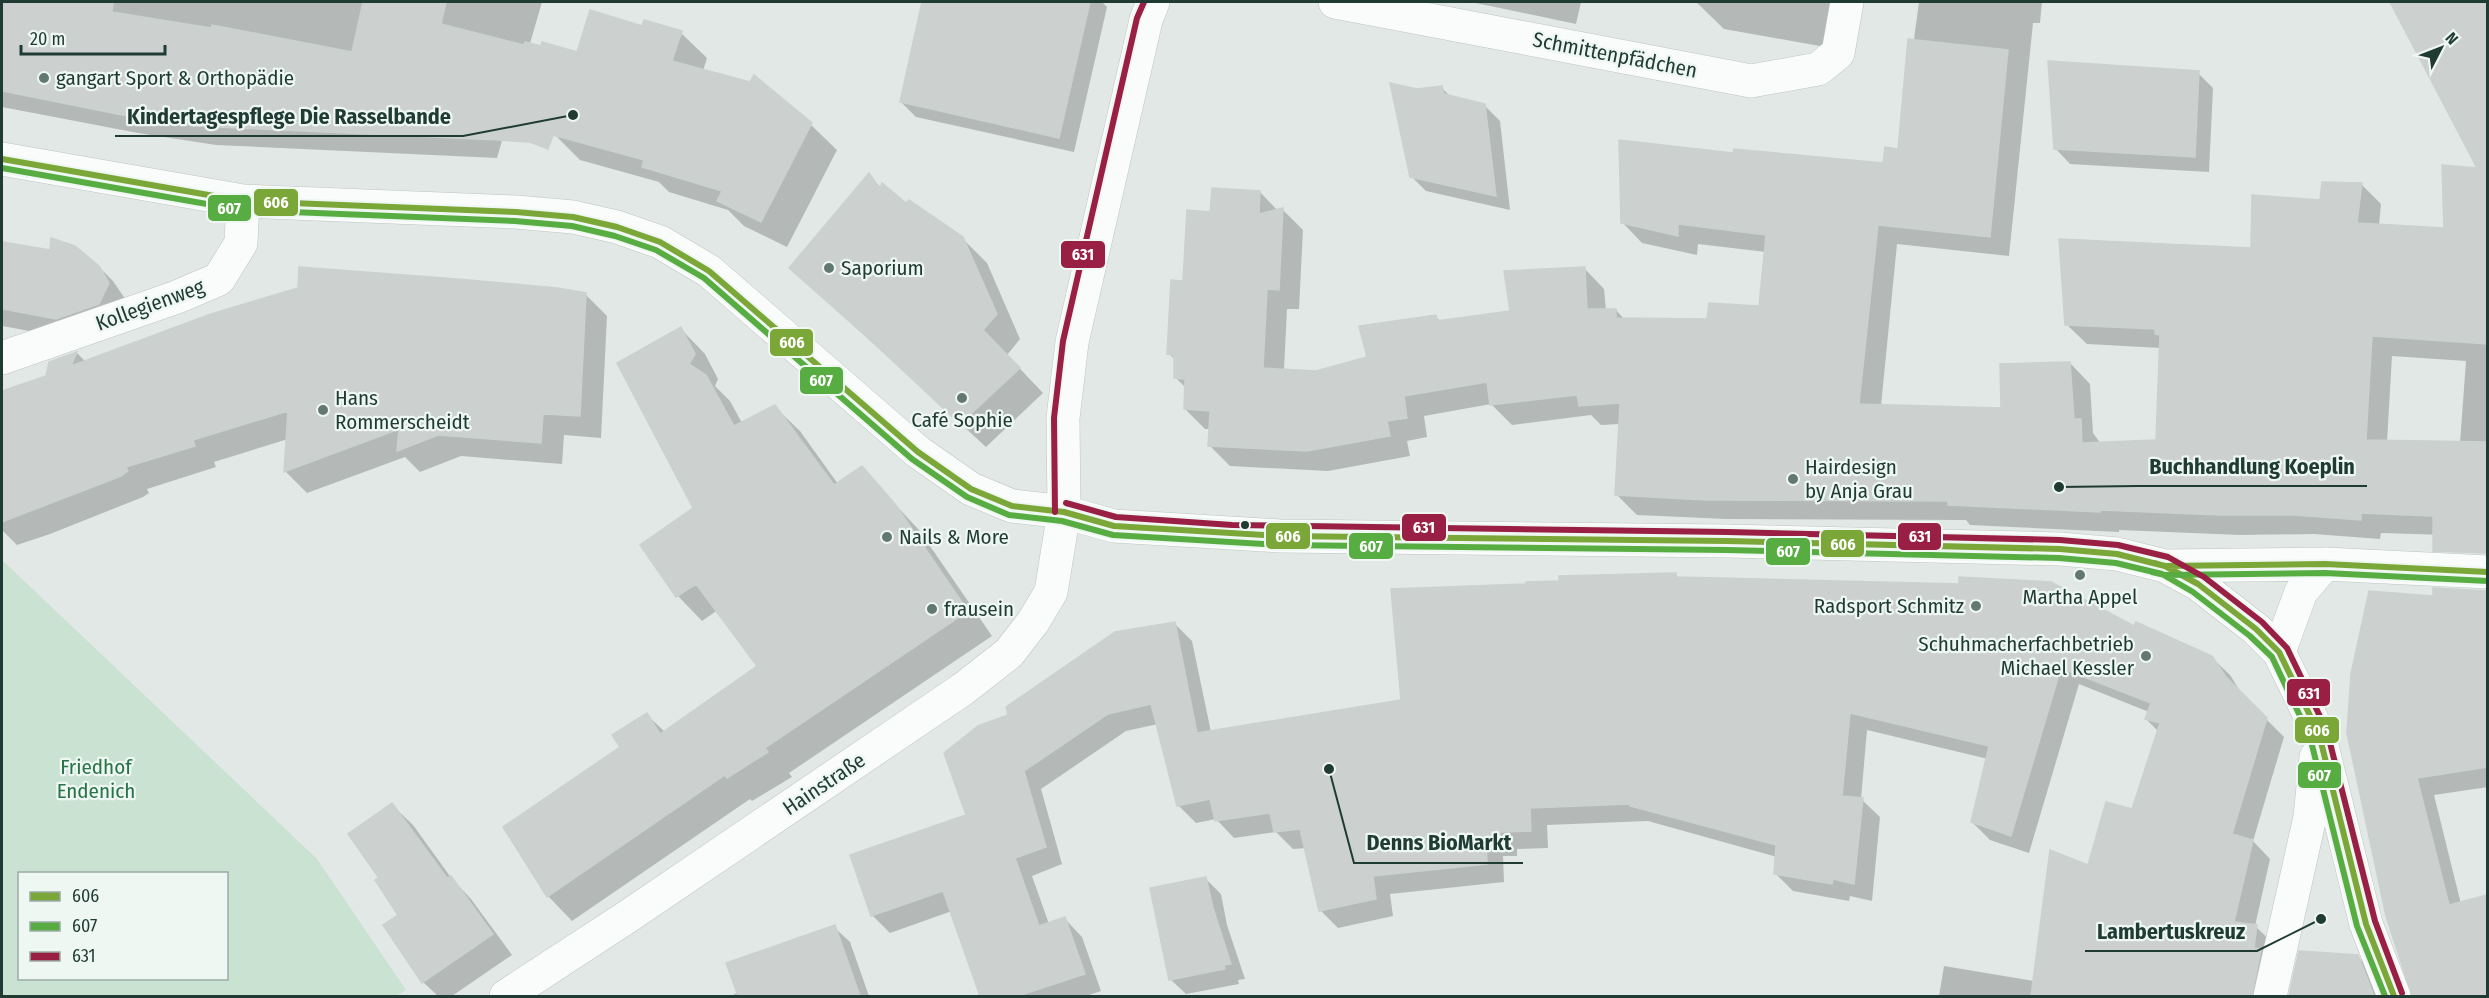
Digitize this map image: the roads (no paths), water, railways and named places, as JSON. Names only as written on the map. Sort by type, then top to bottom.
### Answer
[{"type":"street","name":"Hainstraße","points":[[506,996],[627,917],[953,696],[1010,653],[1033,622],[1051,592],[1064,512],[1063,418],[1072,342],[1146,20],[1153,2]]},
{"type":"street","name":"Schmittenpfädchen","points":[[1335,2],[1751,81],[1818,69],[1832,58],[1838,53],[1846,2]]},
{"type":"street","points":[[2,159],[243,201],[516,212],[573,217],[617,227],[660,242],[709,271],[918,452],[971,489],[1011,506],[1064,512],[1114,526],[1232,534],[1738,541],[2030,548],[2117,554],[2165,566],[2198,584],[2256,629],[2279,652],[2319,734],[2366,924],[2394,996]]},
{"type":"street","name":"Kollegienweg","points":[[2,358],[177,297],[219,279],[241,243],[243,201]]},
{"type":"street","points":[[2165,566],[2325,564],[2487,572]]},
{"type":"street","points":[[2279,652],[2301,592],[2325,564]]},
{"type":"street","points":[[2270,996],[2310,817],[2319,734]]},
{"type":"place","name":"gangart Sport & Orthopädie","points":[[44,78]]},
{"type":"place","name":"Kindertagespflege Die Rasselbande","points":[[573,115]]},
{"type":"place","name":"Saporium","points":[[829,268]]},
{"type":"place","name":"Café Sophie","points":[[962,398]]},
{"type":"place","name":"Hans Rommerscheidt","points":[[323,410]]},
{"type":"place","name":"Hairdesign by Anja Grau","points":[[1793,479]]},
{"type":"place","name":"Buchhandlung Koeplin","points":[[2059,487]]},
{"type":"place","name":"Nails & More","points":[[887,537]]},
{"type":"place","name":"Martha Appel","points":[[2080,575]]},
{"type":"place","name":"Radsport Schmitz","points":[[1976,606]]},
{"type":"place","name":"frausein","points":[[932,609]]},
{"type":"place","name":"Schuhmacherfachbetrieb Michael Kessler","points":[[2146,656]]},
{"type":"place","name":"Denns BioMarkt","points":[[1329,769]]},
{"type":"place","name":"Lambertuskreuz","points":[[2321,919]]},
{"type":"park label","name":"Friedhof Endenich","points":[[96,779]]}]
